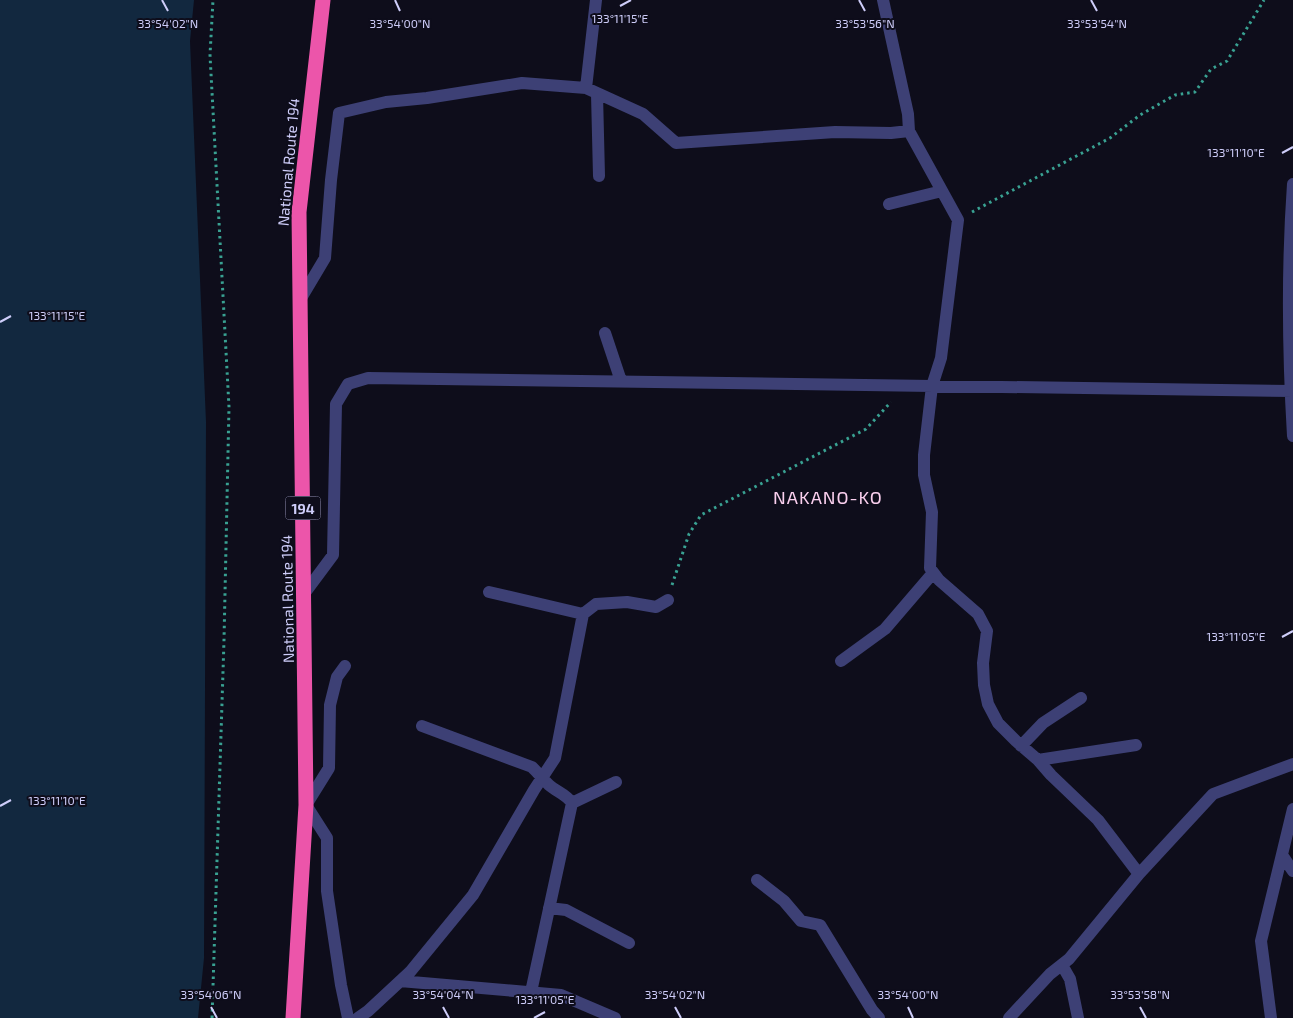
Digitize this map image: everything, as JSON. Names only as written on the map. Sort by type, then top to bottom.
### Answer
[{"type":"highway","name":"National Route 194","points":[[293,1018],[306,805],[298,212],[323,0]]},
{"type":"street","points":[[596,0],[592,91],[599,176]]},
{"type":"street","points":[[883,0],[908,114],[909,131],[958,220],[941,358],[932,386],[924,455],[924,475],[932,512],[930,568],[978,614],[987,631],[983,663],[984,685],[988,704],[998,723],[1098,820],[1138,874]]},
{"type":"street","points":[[300,300],[325,258],[331,180],[339,113],[386,102],[427,98],[522,83],[592,91],[643,114],[676,143],[834,132],[891,133],[909,131]]},
{"type":"street","points":[[1293,184],[1290,245],[1289,358],[1293,436]]},
{"type":"street","points":[[889,204],[942,191]]},
{"type":"street","points":[[606,333],[621,381]]},
{"type":"street","points":[[304,594],[333,554],[336,404],[348,384],[368,378],[1292,391]]},
{"type":"street","points":[[841,661],[885,629],[934,573]]},
{"type":"street","points":[[489,592],[583,614]]},
{"type":"street","points":[[358,1018],[410,972],[473,895],[556,758],[583,614],[596,604],[627,602],[656,607],[668,600]]},
{"type":"street","points":[[345,666],[337,677],[330,705],[329,768],[306,805],[327,838],[327,891],[341,985],[348,1018]]},
{"type":"street","points":[[1021,746],[1043,723],[1081,698]]},
{"type":"street","points":[[422,726],[532,767],[549,785],[567,796],[572,803],[530,992]]},
{"type":"street","points":[[1038,760],[1136,745]]},
{"type":"street","points":[[1009,1018],[1050,974],[1069,959],[1138,874],[1213,794],[1293,764]]},
{"type":"street","points":[[572,803],[616,782]]},
{"type":"street","points":[[1271,1018],[1262,941],[1293,809]]},
{"type":"street","points":[[1282,855],[1293,871]]},
{"type":"street","points":[[757,880],[784,901],[801,921],[820,925],[872,1010],[879,1018]]},
{"type":"street","points":[[549,908],[566,910],[629,943]]},
{"type":"street","points":[[1062,965],[1070,979],[1078,1018]]},
{"type":"street","points":[[400,981],[561,995],[615,1018]]},
{"type":"path","points":[[212,1018],[222,718],[229,407],[210,55],[213,0]]},
{"type":"path","points":[[958,220],[1110,138],[1140,115],[1176,95],[1195,92],[1211,69],[1227,61],[1264,0]]},
{"type":"path","points":[[668,600],[689,534],[702,515],[866,429],[907,386]]},
{"type":"water","points":[[0,0],[194,0],[190,41],[206,422],[204,958],[198,1018],[0,1018]]},
{"type":"district","name":"NAKANO-KO","points":[[828,497]]}]
